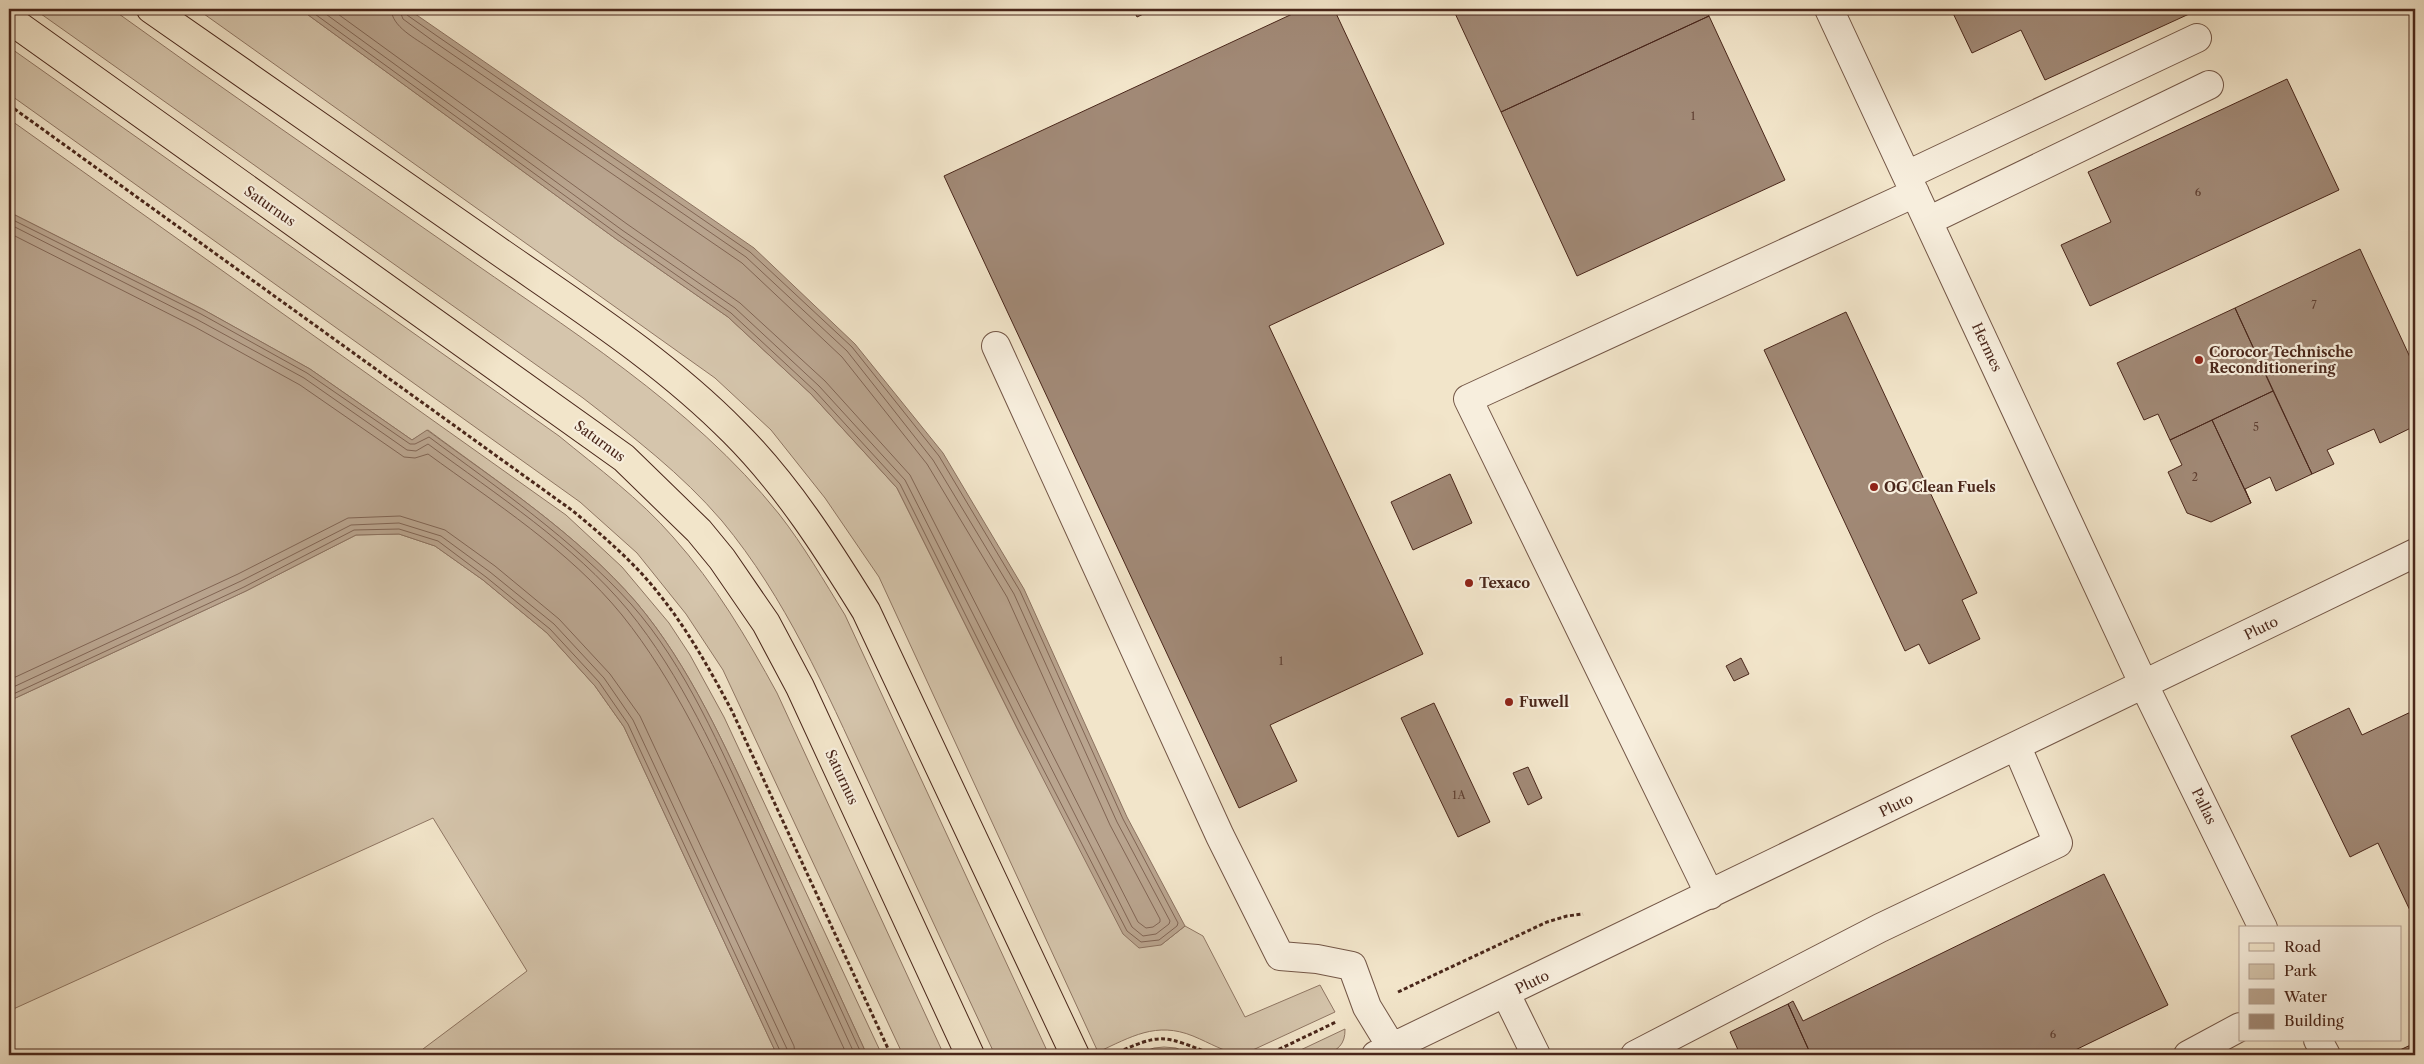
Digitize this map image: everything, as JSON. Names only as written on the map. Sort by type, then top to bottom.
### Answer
[{"type":"main road","points":[[151,9],[562,295],[673,376],[736,433],[782,485],[828,550],[866,611],[1075,1055]]},
{"type":"main road","name":"Saturnus","points":[[9,19],[617,453],[670,500],[699,532],[750,598],[796,679],[970,1055]]},
{"type":"street","name":"Hermes","points":[[1829,9],[2144,685]]},
{"type":"street","points":[[1710,895],[1468,399],[1911,184],[2197,38]]},
{"type":"street","points":[[1928,221],[2209,85]]},
{"type":"street","points":[[996,346],[1220,836],[1280,956],[1317,959],[1352,966],[1384,1051]]},
{"type":"street","name":"Pluto","points":[[1384,1051],[1620,939],[2415,553]]},
{"type":"street","name":"Pallas","points":[[2144,685],[2262,926]]},
{"type":"street","points":[[1635,1055],[1880,928],[2058,842],[2017,747]]},
{"type":"street","points":[[1506,994],[1536,1055]]},
{"type":"street","points":[[2188,1055],[2239,1029]]},
{"type":"street","points":[[2319,1042],[2326,1055]]},
{"type":"path","points":[[9,106],[573,511],[599,532],[640,573],[684,627],[732,711],[891,1055]]},
{"type":"path","points":[[1267,1055],[1532,929],[1567,916],[1584,914],[1593,916],[1620,939]]},
{"type":"path","points":[[1112,1055],[1141,1042],[1160,1038],[1186,1043],[1214,1055]]},
{"type":"green space","points":[[34,9],[112,9],[582,338],[667,403],[707,437],[744,474],[788,526],[845,615],[1049,1055],[995,1055],[803,645],[766,581],[745,551],[707,504],[656,456],[583,398]]},
{"type":"green space","points":[[197,9],[300,9],[616,239],[728,317],[811,394],[897,488],[1020,734],[1161,945],[1185,926],[1203,936],[1245,1017],[1320,985],[1335,1012],[1242,1055],[1223,1050],[1193,1036],[1167,1030],[1133,1036],[1098,1052],[879,577],[825,498],[771,430],[715,378]]},
{"type":"green space","points":[[9,47],[559,436],[618,484],[673,537],[703,573],[742,632],[777,693],[944,1055],[903,1055],[723,670],[686,614],[637,553],[580,502],[9,94]]},
{"type":"green space","points":[[9,119],[566,515],[622,567],[669,623],[690,655],[724,717],[882,1055],[867,1055],[706,708],[655,627],[636,602],[613,577],[589,554],[536,510],[428,430],[412,440],[310,369],[204,310],[9,212]]},
{"type":"green space","points":[[399,534],[435,546],[483,580],[547,633],[595,686],[624,727],[777,1055],[424,1055],[423,1049],[527,971],[433,818],[9,1011],[9,701],[246,591],[356,535]]},
{"type":"green space","points":[[1345,1029],[1344,1039],[1334,1051],[1317,1055],[1290,1055]]},
{"type":"green space","points":[[1154,1048],[1176,1048],[1192,1055],[1134,1055]]},
{"type":"water","points":[[300,9],[408,9],[754,248],[855,344],[943,453],[1024,589],[1127,817],[1185,926],[1161,945],[1139,948],[1123,934],[897,488],[811,394],[728,317],[616,239]]},
{"type":"water","points":[[9,212],[204,310],[310,369],[412,440],[427,430],[536,510],[589,554],[613,577],[636,602],[655,627],[706,708],[867,1055],[777,1055],[624,727],[595,686],[547,633],[483,580],[435,546],[399,534],[356,535],[246,591],[9,701]]},
{"type":"building","points":[[1133,9],[1154,9],[1137,17]]},
{"type":"building","points":[[1303,9],[1334,9],[1444,244],[1269,326],[1423,654],[1270,725],[1297,781],[1239,808],[944,176]]},
{"type":"building","points":[[1453,9],[1706,9],[1709,16],[1501,112]]},
{"type":"building","points":[[1951,9],[2200,9],[2045,80],[2021,30],[1972,53]]},
{"type":"building","points":[[1709,16],[1785,180],[1577,276],[1501,112]]},
{"type":"building","points":[[2287,79],[2339,190],[2090,306],[2061,245],[2111,222],[2088,172]]},
{"type":"building","points":[[2360,249],[2415,368],[2415,426],[2380,443],[2374,429],[2327,450],[2334,464],[2312,474],[2235,308]]},
{"type":"building","points":[[2235,308],[2273,391],[2170,440],[2158,414],[2144,420],[2117,363]]},
{"type":"building","points":[[1846,312],[1977,593],[1962,600],[1980,639],[1929,664],[1919,644],[1905,651],[1764,350]]},
{"type":"building","points":[[2273,391],[2312,474],[2276,491],[2270,477],[2245,489],[2251,503],[2212,420]]},
{"type":"building","points":[[2212,420],[2251,503],[2211,522],[2187,513],[2168,472],[2182,465],[2170,440]]},
{"type":"building","points":[[1450,474],[1472,523],[1413,550],[1391,502]]},
{"type":"building","points":[[1741,658],[1749,674],[1734,681],[1726,666]]},
{"type":"building","points":[[1434,703],[1490,822],[1458,837],[1401,718]]},
{"type":"building","points":[[2349,708],[2362,735],[2415,710],[2415,921],[2378,843],[2350,857],[2291,736]]},
{"type":"building","points":[[1528,767],[1542,798],[1528,805],[1513,773]]},
{"type":"building","points":[[2104,874],[2168,1005],[2065,1055],[1811,1055],[1788,1004],[1793,1001],[1803,1021]]},
{"type":"building","points":[[1788,1004],[1811,1055],[1733,1055],[1739,1052],[1730,1032]]},
{"type":"building","points":[[2415,1043],[2415,1055],[2389,1055]]},
{"type":"place","name":"Corocor Technische Reconditionering","points":[[2199,360]]},
{"type":"place","name":"OG Clean Fuels","points":[[1874,487]]},
{"type":"place","name":"Texaco","points":[[1469,583]]},
{"type":"place","name":"Fuwell","points":[[1509,702]]}]
